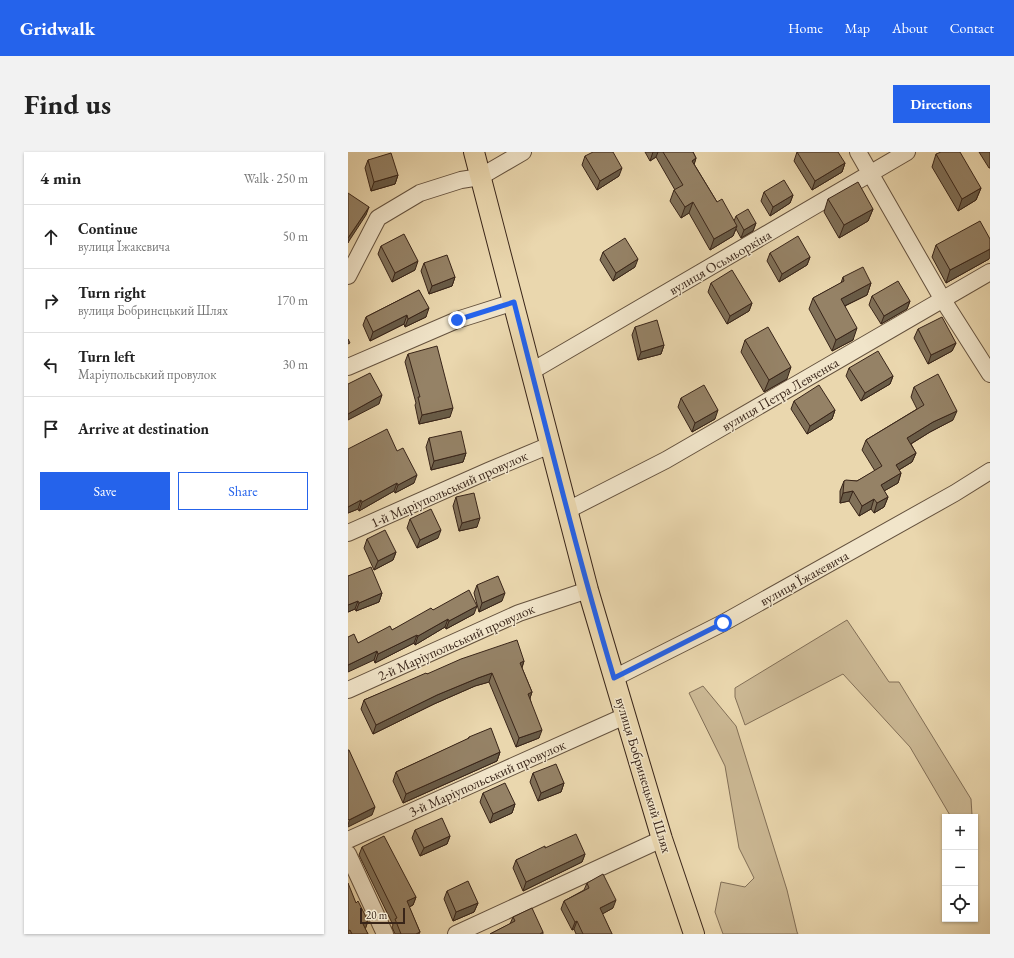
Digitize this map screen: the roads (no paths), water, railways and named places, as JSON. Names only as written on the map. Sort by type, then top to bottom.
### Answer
[{"type":"main road","name":"вулиця Бобринецький Шлях","points":[[474,152],[588,590],[662,839],[694,934]]},
{"type":"street","points":[[348,276],[378,218],[420,193],[461,180],[480,178],[523,152]]},
{"type":"street","points":[[858,152],[943,300],[990,374]]},
{"type":"street","name":"вулиця Осьмьоркіна","points":[[532,371],[907,152]]},
{"type":"street","name":"вулиця Петра Левченка","points":[[568,510],[666,460],[990,272]]},
{"type":"street","points":[[348,367],[457,320],[514,302]]},
{"type":"street","name":"1-й Маріупольський провулок","points":[[348,533],[488,470],[550,445]]},
{"type":"street","name":"вулиця Їжакевича","points":[[614,678],[730,619],[956,493],[990,471]]},
{"type":"street","name":"2-й Маріупольський провулок","points":[[348,690],[519,613],[588,590]]},
{"type":"street","name":"3-й Маріупольський провулок","points":[[348,840],[625,716]]},
{"type":"street","points":[[456,934],[662,839]]},
{"type":"street","points":[[348,854],[385,934]]}]
